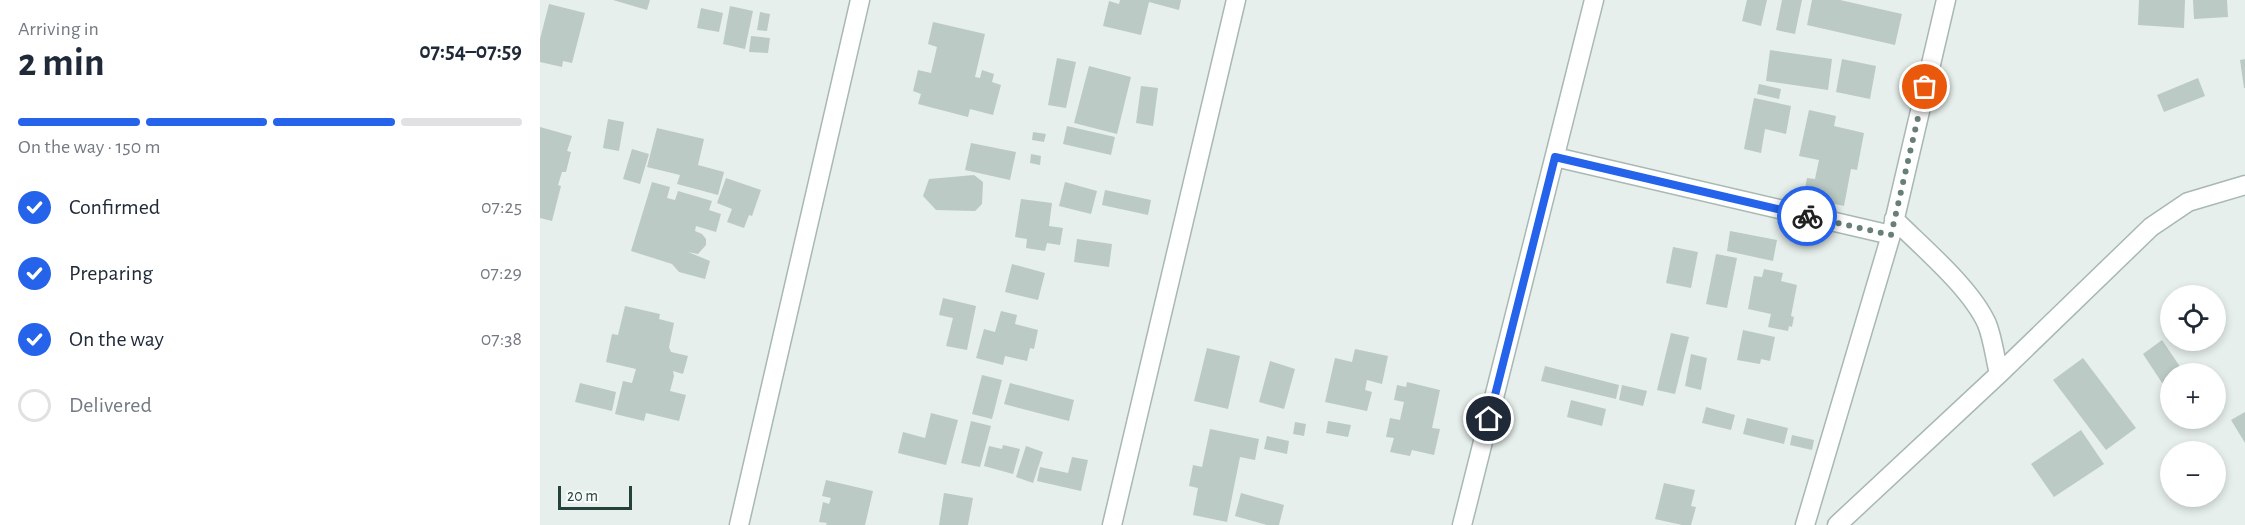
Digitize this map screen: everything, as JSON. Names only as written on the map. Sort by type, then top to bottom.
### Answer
[{"type":"street","points":[[739,525],[860,0]]},
{"type":"street","points":[[1112,525],[1236,0]]},
{"type":"street","points":[[1462,525],[1594,0]]},
{"type":"street","points":[[1805,525],[1892,227],[1946,0]]},
{"type":"street","points":[[1555,157],[1892,227],[1950,275],[1973,302],[1987,324],[1999,374]]},
{"type":"street","points":[[1837,525],[1999,374],[2151,227],[2188,202],[2245,185]]},
{"type":"building","points":[[613,0],[650,0],[647,10]]},
{"type":"building","points":[[1120,0],[1181,0],[1179,10],[1149,2],[1141,35],[1103,26],[1109,1],[1119,4]]},
{"type":"building","points":[[1747,0],[1767,0],[1761,26],[1742,21]]},
{"type":"building","points":[[1782,0],[1802,0],[1795,34],[1776,30]]},
{"type":"building","points":[[1812,0],[1840,0],[1902,14],[1895,45],[1807,25]]},
{"type":"building","points":[[2139,0],[2185,0],[2184,28],[2138,25]]},
{"type":"building","points":[[2193,0],[2227,0],[2228,17],[2194,19]]},
{"type":"building","points":[[549,4],[585,13],[572,63],[563,61],[562,67],[540,62],[540,39]]},
{"type":"building","points":[[730,6],[753,11],[745,49],[723,44]]},
{"type":"building","points":[[701,8],[723,13],[719,32],[697,28]]},
{"type":"building","points":[[760,12],[770,14],[767,31],[757,30]]},
{"type":"building","points":[[933,22],[985,34],[975,77],[980,78],[982,70],[994,74],[992,82],[1001,85],[993,115],[970,109],[968,117],[918,104],[921,94],[913,91],[918,70],[931,73],[937,47],[928,44]]},
{"type":"building","points":[[751,36],[770,38],[768,53],[749,52]]},
{"type":"building","points":[[1770,50],[1832,59],[1828,90],[1766,81]]},
{"type":"building","points":[[1057,58],[1076,62],[1066,108],[1048,105]]},
{"type":"building","points":[[1842,59],[1876,66],[1870,99],[1836,92]]},
{"type":"building","points":[[2245,59],[2245,88],[2244,88],[2240,60]]},
{"type":"building","points":[[1089,66],[1131,77],[1117,134],[1074,123]]},
{"type":"building","points":[[2198,78],[2205,96],[2164,112],[2157,95]]},
{"type":"building","points":[[1759,84],[1781,89],[1779,99],[1757,94]]},
{"type":"building","points":[[1141,86],[1158,88],[1153,126],[1136,123]]},
{"type":"building","points":[[1754,98],[1791,106],[1786,134],[1765,129],[1761,153],[1744,149]]},
{"type":"building","points":[[1809,110],[1836,116],[1834,126],[1864,133],[1857,170],[1851,169],[1844,206],[1816,200],[1817,196],[1804,193],[1807,178],[1815,179],[1819,160],[1799,156]]},
{"type":"building","points":[[608,119],[624,122],[619,151],[603,148]]},
{"type":"building","points":[[1067,126],[1115,137],[1111,155],[1063,144]]},
{"type":"building","points":[[540,127],[572,136],[567,151],[571,152],[566,172],[562,172],[558,185],[561,186],[552,221],[540,218]]},
{"type":"building","points":[[657,128],[704,139],[698,165],[724,172],[718,195],[677,184],[680,175],[647,167]]},
{"type":"building","points":[[1033,132],[1046,134],[1044,142],[1032,140]]},
{"type":"building","points":[[971,143],[1016,152],[1010,180],[965,170]]},
{"type":"building","points":[[632,149],[649,154],[640,184],[623,179]]},
{"type":"building","points":[[1031,154],[1041,156],[1040,165],[1030,163]]},
{"type":"building","points":[[974,175],[983,182],[982,204],[975,211],[936,210],[923,196],[929,179]]},
{"type":"building","points":[[726,178],[761,190],[752,216],[749,215],[744,228],[727,222],[732,209],[717,203]]},
{"type":"building","points":[[652,182],[670,187],[667,198],[675,200],[678,191],[712,201],[709,210],[721,214],[716,232],[696,226],[695,231],[706,239],[706,245],[698,254],[688,252],[710,261],[705,279],[679,272],[672,264],[631,251]]},
{"type":"building","points":[[1065,182],[1097,191],[1091,214],[1059,206]]},
{"type":"building","points":[[1105,190],[1151,200],[1148,215],[1102,205]]},
{"type":"building","points":[[1021,199],[1052,203],[1049,226],[1063,228],[1060,245],[1047,243],[1045,251],[1026,248],[1027,239],[1015,237]]},
{"type":"building","points":[[1730,231],[1777,240],[1773,261],[1727,251]]},
{"type":"building","points":[[1077,239],[1112,244],[1109,267],[1074,262]]},
{"type":"building","points":[[1673,247],[1698,252],[1691,288],[1666,283]]},
{"type":"building","points":[[1716,254],[1737,258],[1727,308],[1706,304]]},
{"type":"building","points":[[1012,264],[1045,273],[1038,300],[1005,292]]},
{"type":"building","points":[[1764,269],[1783,273],[1781,281],[1797,285],[1791,316],[1794,317],[1792,327],[1789,326],[1788,331],[1768,327],[1771,314],[1748,309],[1754,276],[1762,277]]},
{"type":"building","points":[[943,298],[976,306],[967,350],[946,346],[953,318],[939,315]]},
{"type":"building","points":[[625,306],[660,314],[659,319],[674,323],[669,347],[671,352],[688,356],[683,374],[673,371],[670,391],[686,395],[679,421],[646,413],[644,421],[615,414],[623,381],[632,383],[636,369],[606,362],[612,334],[618,335]]},
{"type":"building","points":[[1001,311],[1017,315],[1015,324],[1038,330],[1034,349],[1030,348],[1027,361],[1005,356],[1003,365],[976,358],[984,329],[995,332]]},
{"type":"building","points":[[1743,330],[1775,337],[1770,361],[1761,359],[1760,364],[1737,360]]},
{"type":"building","points":[[1671,333],[1689,337],[1675,394],[1657,390]]},
{"type":"building","points":[[2160,341],[2160,351],[2169,351],[2178,363],[2160,363],[2160,380],[2143,354]]},
{"type":"building","points":[[1207,348],[1240,356],[1228,409],[1194,401]]},
{"type":"building","points":[[1355,349],[1388,356],[1382,384],[1367,380],[1365,390],[1372,392],[1367,411],[1325,402],[1335,358],[1352,362]]},
{"type":"building","points":[[1691,354],[1707,358],[1701,390],[1685,386]]},
{"type":"building","points":[[2083,358],[2136,428],[2106,450],[2053,380]]},
{"type":"building","points":[[1270,361],[1295,369],[1284,409],[1259,402]]},
{"type":"building","points":[[1545,366],[1619,385],[1616,399],[1541,381]]},
{"type":"building","points":[[982,375],[1002,380],[992,419],[972,414]]},
{"type":"building","points":[[1407,382],[1440,390],[1432,428],[1440,429],[1434,455],[1412,450],[1410,456],[1390,452],[1394,438],[1386,437],[1390,418],[1400,420],[1404,402],[1394,400],[1397,385],[1406,387]]},
{"type":"building","points":[[580,383],[616,392],[612,411],[575,402]]},
{"type":"building","points":[[1010,383],[1074,400],[1069,421],[1004,404]]},
{"type":"building","points":[[1622,385],[1647,391],[1643,406],[1619,400]]},
{"type":"building","points":[[1571,400],[1606,409],[1602,426],[1567,417]]},
{"type":"building","points":[[1706,407],[1735,415],[1731,430],[1702,423]]},
{"type":"building","points":[[2245,412],[2245,443],[2231,420]]},
{"type":"building","points":[[931,413],[958,420],[946,465],[898,453],[903,432],[925,438]]},
{"type":"building","points":[[1747,418],[1788,428],[1784,444],[1743,434]]},
{"type":"building","points":[[971,421],[991,426],[980,467],[961,463]]},
{"type":"building","points":[[1328,421],[1351,425],[1348,437],[1326,433]]},
{"type":"building","points":[[1295,422],[1306,424],[1304,436],[1293,434]]},
{"type":"building","points":[[1210,429],[1259,439],[1255,460],[1240,457],[1227,522],[1193,515],[1198,488],[1189,486],[1193,465],[1202,467]]},
{"type":"building","points":[[2081,430],[2104,464],[2054,497],[2031,464]]},
{"type":"building","points":[[1792,435],[1814,440],[1812,450],[1790,445]]},
{"type":"building","points":[[1267,436],[1289,441],[1287,454],[1264,449]]},
{"type":"building","points":[[1003,445],[1020,449],[1013,474],[984,466],[989,446],[1002,449]]},
{"type":"building","points":[[1026,446],[1043,452],[1033,483],[1016,477]]},
{"type":"building","points":[[1072,457],[1088,460],[1081,491],[1037,481],[1040,467],[1068,473]]},
{"type":"building","points":[[826,480],[873,491],[865,525],[826,525],[827,523],[819,522],[823,502],[829,504],[831,498],[822,496]]},
{"type":"building","points":[[1664,483],[1695,490],[1691,506],[1696,507],[1691,525],[1655,519]]},
{"type":"building","points":[[944,493],[973,498],[968,525],[939,525]]},
{"type":"building","points":[[1241,493],[1284,505],[1279,525],[1267,525],[1235,516]]},
{"type":"way so far","points":[[1807,216],[1891,235],[1925,87]]},
{"type":"route","points":[[1489,419],[1555,157],[1807,216]]}]
